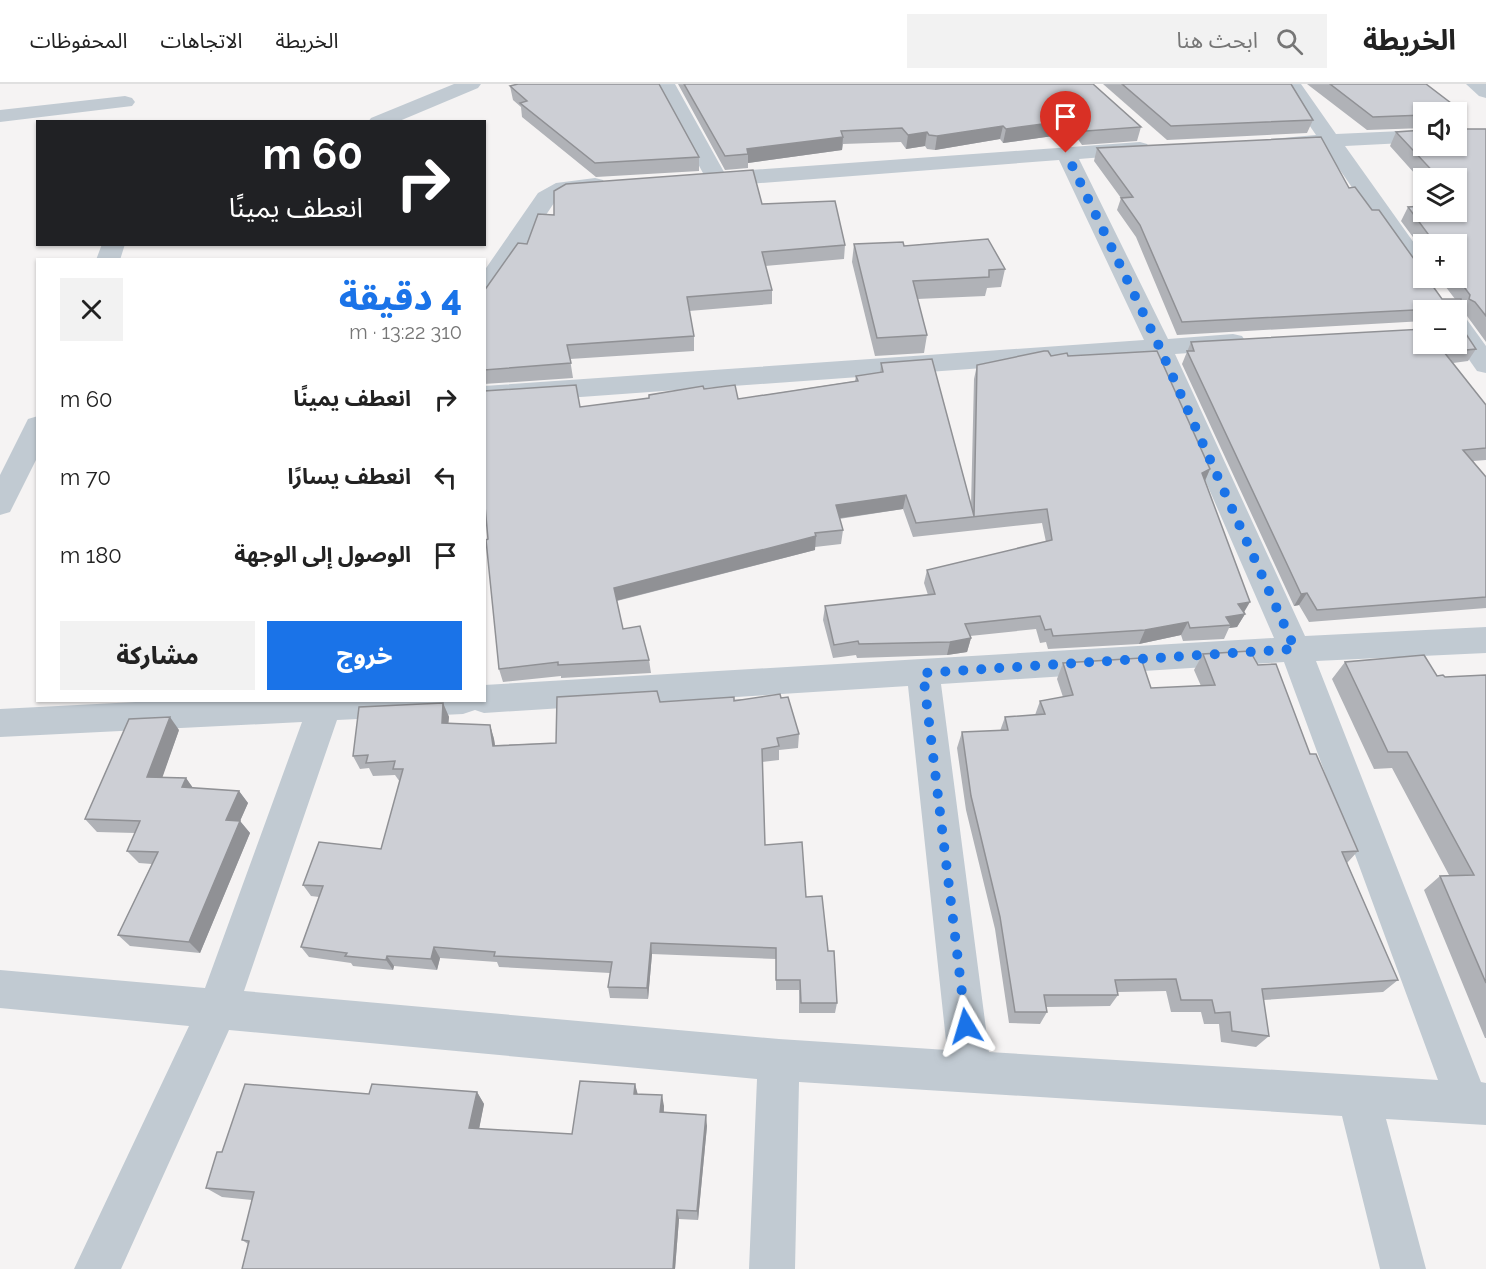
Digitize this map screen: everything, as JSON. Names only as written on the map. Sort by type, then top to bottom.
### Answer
[{"type":"street","points":[[383,120],[471,84]]},
{"type":"street","points":[[665,84],[717,179]]},
{"type":"street","points":[[1291,84],[1441,300]]},
{"type":"street","points":[[1476,84],[1486,92]]},
{"type":"street","points":[[0,116],[123,103]]},
{"type":"street","points":[[693,181],[1159,147],[1141,132]]},
{"type":"street","points":[[1262,144],[1413,137]]},
{"type":"street","points":[[0,989],[779,1060],[1477,1103],[1295,649],[1159,346],[1066,153]]},
{"type":"street","points":[[486,286],[546,198],[564,188],[610,185]]},
{"type":"street","points":[[1467,317],[1486,327]]},
{"type":"street","points":[[1467,338],[1486,365]]},
{"type":"street","points":[[486,395],[1263,340]]},
{"type":"street","points":[[0,506],[36,428]]},
{"type":"street","points":[[486,699],[1295,649],[1486,640]]},
{"type":"street","points":[[923,673],[971,1073]]},
{"type":"street","points":[[0,723],[408,702]]},
{"type":"street","points":[[97,1269],[218,1009],[325,705]]},
{"type":"street","points":[[772,1269],[779,1060]]},
{"type":"street","points":[[1359,1097],[1403,1269]]},
{"type":"building","points":[[518,84],[659,84],[699,157],[595,163],[520,103],[527,101],[510,86]]},
{"type":"building","points":[[684,84],[1093,84],[1141,127],[1086,131],[1079,122],[1058,124],[1057,122],[1006,129],[1003,126],[937,136],[929,135],[927,132],[908,135],[902,128],[841,131],[843,137],[747,149],[748,154],[725,156]]},
{"type":"building","points":[[1122,84],[1291,84],[1313,120],[1171,126]]},
{"type":"building","points":[[1330,84],[1426,84],[1450,102],[1413,102],[1413,115],[1373,117]]},
{"type":"building","points":[[1467,129],[1486,129],[1486,316],[1475,302],[1469,299],[1470,295],[1465,288],[1467,288],[1467,234],[1428,234],[1419,222],[1467,222],[1467,168],[1430,168],[1418,156],[1467,156]]},
{"type":"building","points":[[1413,131],[1413,150],[1396,132]]},
{"type":"building","points":[[1321,137],[1349,188],[1355,187],[1372,210],[1379,210],[1413,258],[1413,288],[1434,288],[1442,299],[1461,300],[1413,300],[1413,310],[1182,322],[1140,225],[1121,198],[1133,197],[1097,148]]},
{"type":"building","points":[[753,170],[762,204],[835,201],[845,245],[762,252],[772,290],[687,297],[694,336],[567,345],[571,363],[486,370],[486,288],[518,243],[527,244],[538,214],[554,215],[554,191],[566,184]]},
{"type":"building","points":[[988,239],[1005,269],[989,270],[989,277],[913,281],[927,335],[877,338],[854,244],[903,242],[904,246]]},
{"type":"building","points":[[1413,330],[1413,354],[1446,354],[1486,405],[1486,448],[1463,450],[1486,477],[1486,597],[1317,610],[1307,593],[1301,594],[1187,351],[1194,351],[1191,342]]},
{"type":"building","points":[[1467,336],[1476,349],[1467,350]]},
{"type":"building","points":[[1044,351],[1048,351],[1051,356],[1067,353],[1068,356],[1157,351],[1210,469],[1202,473],[1250,602],[1238,604],[1245,614],[1226,617],[1231,625],[1190,628],[1188,622],[1145,630],[1053,636],[1051,629],[1045,630],[1040,616],[965,624],[971,638],[950,642],[859,644],[858,641],[834,645],[825,606],[935,594],[927,570],[1052,540],[1047,509],[916,523],[906,495],[836,505],[843,530],[815,533],[816,536],[614,588],[623,629],[640,626],[649,660],[558,665],[558,662],[499,669],[486,540],[488,539],[486,391],[576,385],[580,407],[649,398],[649,395],[703,386],[704,389],[735,385],[738,399],[858,381],[856,376],[883,372],[881,363],[932,359],[974,516],[977,365]]},
{"type":"building","points":[[1250,651],[1258,665],[1276,664],[1310,754],[1316,754],[1358,851],[1342,852],[1398,980],[1262,989],[1269,1036],[1232,1031],[1230,1012],[1215,1013],[1212,1000],[1181,1000],[1176,979],[1115,980],[1118,995],[1044,995],[1047,1012],[1015,1012],[1000,917],[971,796],[962,732],[1008,730],[1005,717],[1045,714],[1040,701],[1073,695],[1063,663],[1141,658],[1151,688],[1215,685],[1203,654]]},
{"type":"building","points":[[1424,655],[1437,676],[1486,675],[1486,983],[1440,876],[1474,875],[1407,752],[1388,752],[1345,662]]},
{"type":"building","points":[[657,691],[660,702],[734,697],[734,701],[780,694],[781,698],[788,697],[799,734],[777,738],[779,746],[762,749],[765,845],[802,842],[806,897],[822,896],[828,951],[834,951],[837,1003],[801,1003],[800,980],[776,980],[776,948],[651,943],[647,988],[608,987],[612,962],[494,956],[495,952],[434,947],[431,959],[387,956],[386,960],[345,956],[347,953],[301,947],[323,886],[303,885],[319,842],[381,849],[403,769],[393,769],[395,761],[366,763],[368,755],[353,756],[359,707],[443,703],[442,723],[490,725],[493,746],[556,743],[557,697]]},
{"type":"building","points":[[170,717],[147,777],[186,778],[182,787],[239,791],[226,820],[240,821],[189,942],[118,935],[158,852],[127,851],[140,821],[85,819],[129,719]]},
{"type":"building","points":[[580,1081],[635,1084],[634,1094],[662,1095],[660,1112],[706,1115],[697,1211],[677,1210],[673,1269],[242,1269],[249,1241],[242,1240],[254,1192],[206,1188],[217,1152],[222,1152],[245,1084],[369,1094],[372,1084],[477,1092],[469,1128],[572,1134]]},
{"type":"route","points":[[966,1026],[923,673],[1295,649],[1159,346],[1066,153]]}]
